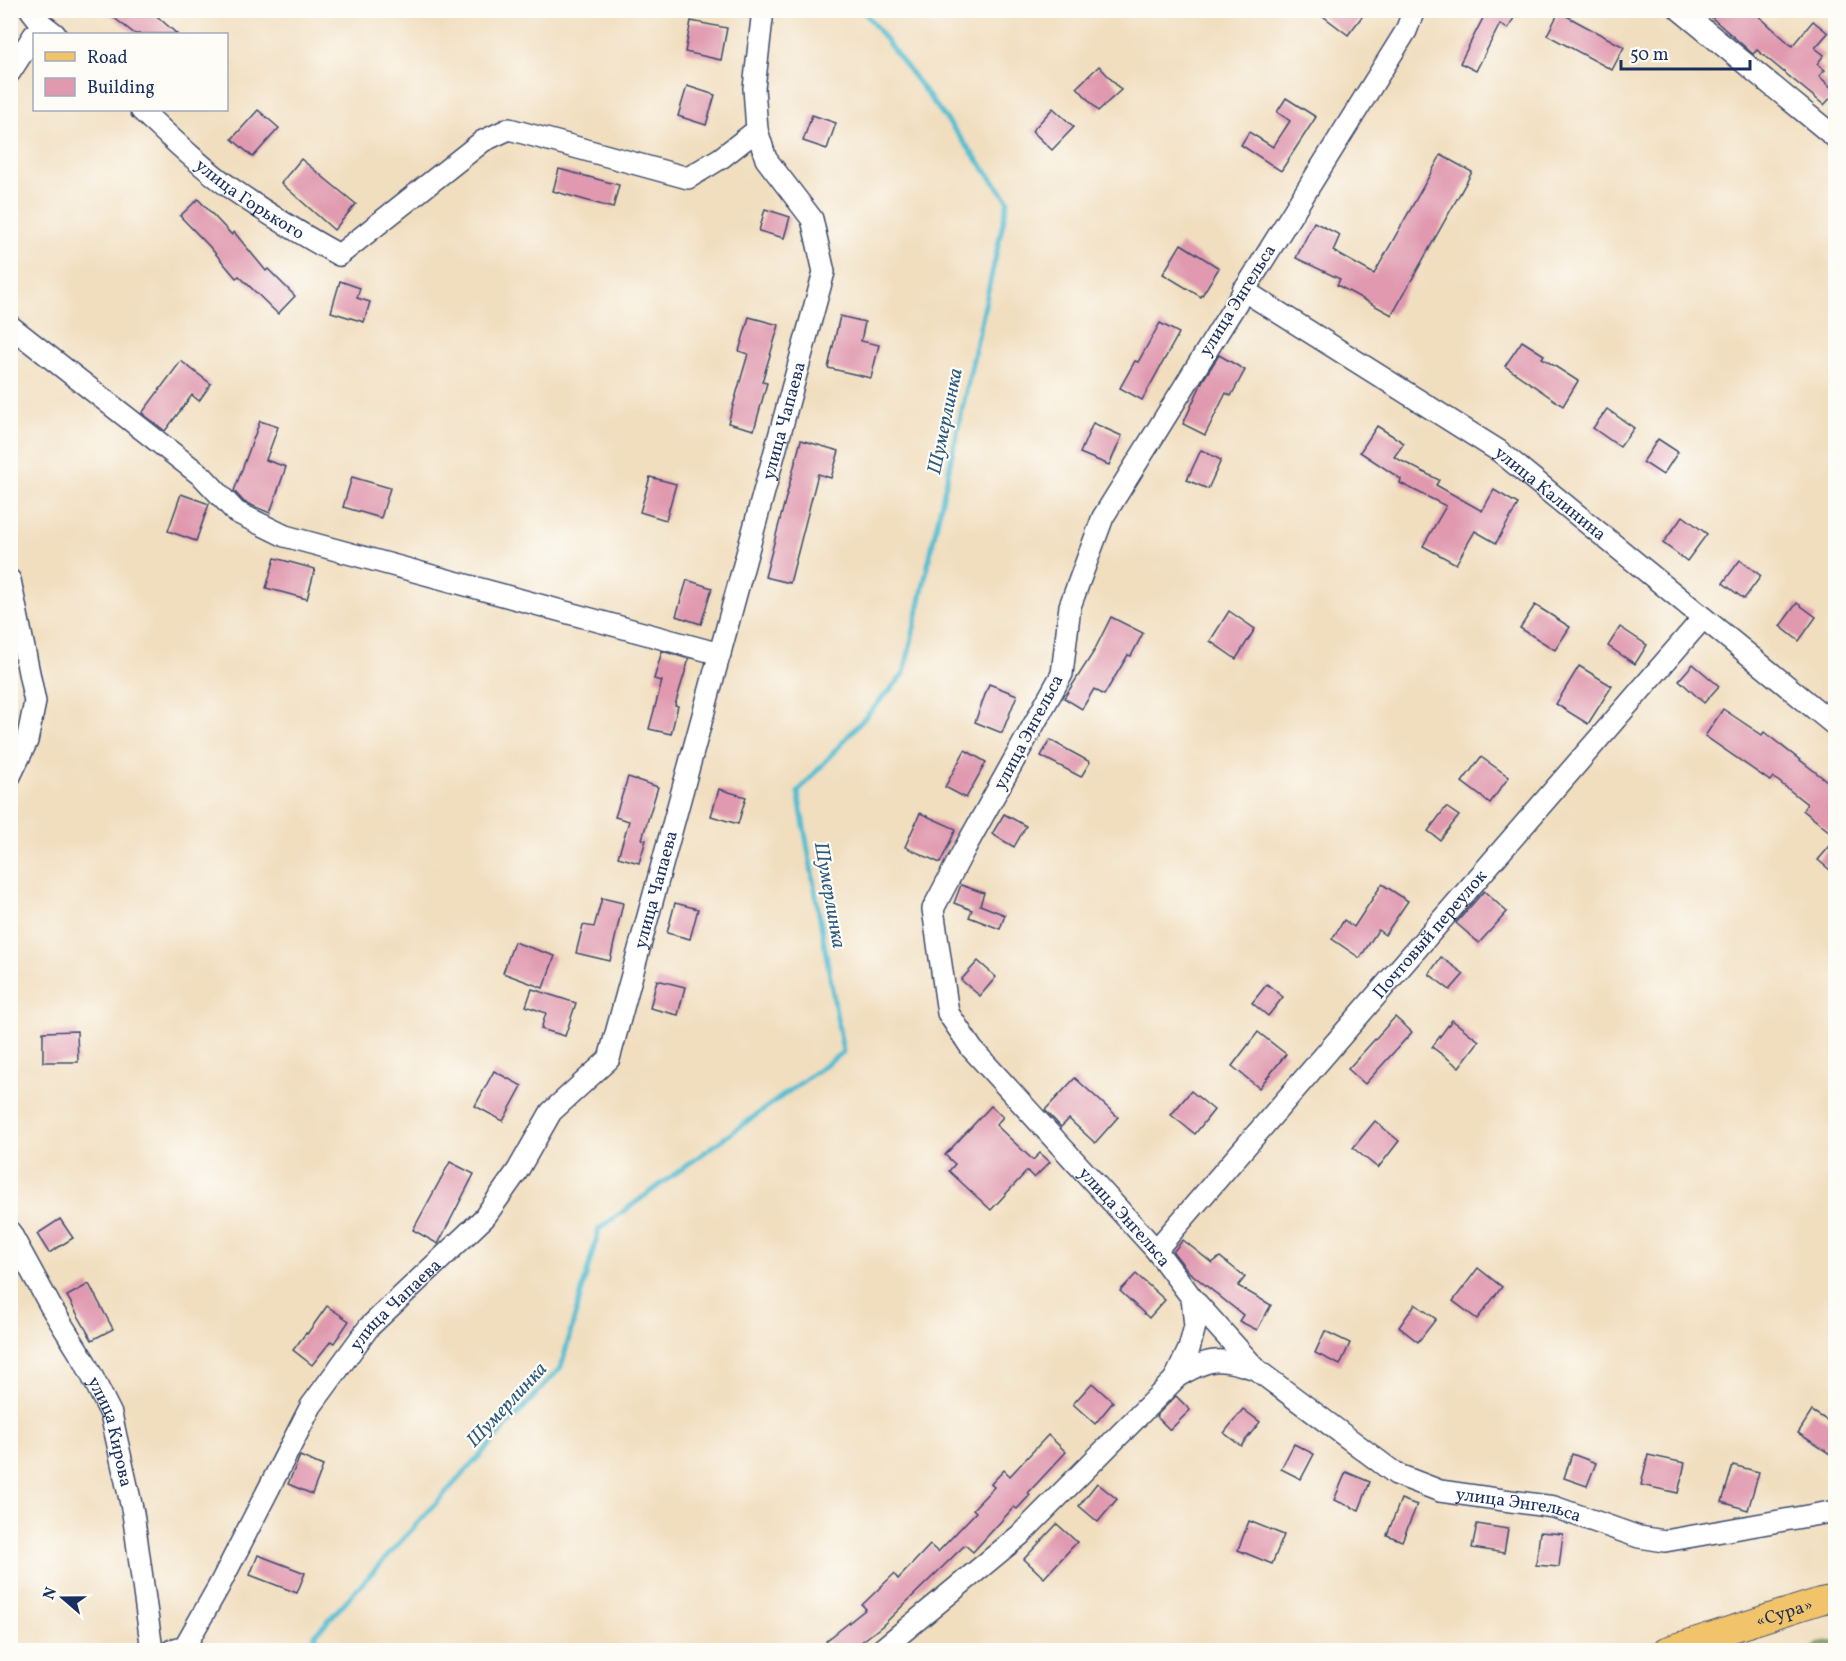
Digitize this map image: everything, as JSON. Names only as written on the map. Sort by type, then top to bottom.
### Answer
[{"type":"main road","name":"«Сура»","points":[[1666,1650],[1830,1598]]},
{"type":"street","name":"улица Чапаева","points":[[172,1650],[185,1646],[191,1636],[317,1397],[369,1327],[484,1218],[518,1170],[551,1112],[609,1059],[824,272],[812,219],[766,159],[756,130],[754,88],[763,10]]},
{"type":"street","name":"улица Энгельса","points":[[1414,10],[1406,31],[1103,517],[1070,606],[1062,674],[933,909],[948,1013],[972,1048],[1156,1250],[1192,1298],[1257,1370],[1396,1474],[1440,1491],[1554,1507],[1639,1537],[1665,1541],[1836,1511]]},
{"type":"street","points":[[1680,10],[1833,136]]},
{"type":"street","points":[[10,72],[33,37]]},
{"type":"street","name":"улица Горького","points":[[142,111],[176,143],[231,188],[339,255],[483,141],[509,129],[688,178],[722,158],[756,130]]},
{"type":"street","name":"улица Калинина","points":[[1243,290],[1499,451],[1836,726]]},
{"type":"street","points":[[10,326],[203,477],[236,512],[285,536],[720,654]]},
{"type":"street","points":[[10,580],[36,702],[27,741],[10,776]]},
{"type":"street","name":"Почтовый переулок","points":[[1156,1250],[1703,618]]},
{"type":"street","name":"улица Кирова","points":[[10,1232],[51,1307],[85,1362],[111,1414],[133,1513],[152,1650]]},
{"type":"street","points":[[1175,1379],[1189,1349],[1195,1326],[1192,1298]]},
{"type":"street","points":[[881,1650],[1020,1535],[1175,1379],[1198,1364],[1219,1360],[1233,1361],[1257,1370]]},
{"type":"green space","points":[[1835,1641],[1835,1650],[1811,1650],[1818,1644]]},
{"type":"building","points":[[104,10],[150,10],[176,33],[134,33]]},
{"type":"building","points":[[1315,10],[1367,10],[1348,35]]},
{"type":"building","points":[[1473,10],[1518,10],[1508,29],[1500,24],[1476,71],[1460,63],[1484,16]]},
{"type":"building","points":[[1703,10],[1752,10],[1792,46],[1813,21],[1828,33],[1815,48],[1824,55],[1817,64],[1825,70],[1819,76],[1836,92],[1824,105],[1757,50],[1753,54]]},
{"type":"building","points":[[1559,12],[1624,47],[1612,70],[1547,35]]},
{"type":"building","points":[[691,21],[727,28],[721,60],[685,52]]},
{"type":"building","points":[[1099,66],[1121,90],[1098,111],[1077,87]]},
{"type":"building","points":[[687,86],[715,95],[706,125],[678,116]]},
{"type":"building","points":[[1286,98],[1316,117],[1281,171],[1241,145],[1249,132],[1273,147],[1290,121],[1277,112]]},
{"type":"building","points":[[1053,108],[1074,127],[1052,150],[1032,131]]},
{"type":"building","points":[[258,110],[279,128],[253,157],[232,139]]},
{"type":"building","points":[[812,115],[836,123],[827,149],[803,141]]},
{"type":"building","points":[[1441,155],[1472,172],[1392,315],[1337,285],[1340,279],[1296,258],[1314,222],[1340,235],[1333,251],[1374,274]]},
{"type":"building","points":[[301,159],[356,204],[334,230],[281,183]]},
{"type":"building","points":[[559,169],[619,185],[613,208],[553,191]]},
{"type":"building","points":[[198,199],[232,235],[234,232],[266,271],[268,269],[295,296],[278,314],[239,276],[236,278],[180,216]]},
{"type":"building","points":[[765,209],[790,217],[784,238],[759,231]]},
{"type":"building","points":[[1181,244],[1219,268],[1201,297],[1163,274]]},
{"type":"building","points":[[340,281],[360,288],[357,298],[370,302],[364,322],[331,312]]},
{"type":"building","points":[[840,316],[865,322],[861,341],[879,345],[871,378],[828,368]]},
{"type":"building","points":[[749,317],[779,325],[762,382],[767,383],[754,430],[728,423],[748,354],[739,351]]},
{"type":"building","points":[[1160,323],[1179,333],[1142,400],[1120,388]]},
{"type":"building","points":[[1522,341],[1544,355],[1542,358],[1578,381],[1563,406],[1505,366]]},
{"type":"building","points":[[1219,355],[1245,370],[1231,396],[1226,393],[1205,435],[1183,424],[1203,380]]},
{"type":"building","points":[[181,361],[211,384],[199,401],[192,395],[165,431],[142,413]]},
{"type":"building","points":[[1607,409],[1634,428],[1620,447],[1593,428]]},
{"type":"building","points":[[260,421],[278,427],[266,460],[286,467],[270,513],[244,502],[234,491]]},
{"type":"building","points":[[1093,423],[1122,436],[1109,465],[1080,453]]},
{"type":"building","points":[[1377,426],[1404,443],[1394,457],[1439,480],[1436,485],[1482,511],[1494,490],[1518,504],[1496,543],[1475,531],[1456,564],[1423,546],[1446,506],[1400,483],[1401,479],[1360,452]]},
{"type":"building","points":[[1658,439],[1678,452],[1663,475],[1643,462]]},
{"type":"building","points":[[801,440],[839,451],[831,478],[818,474],[790,583],[765,577]]},
{"type":"building","points":[[1201,450],[1221,460],[1208,489],[1187,480]]},
{"type":"building","points":[[352,477],[390,488],[381,518],[343,507]]},
{"type":"building","points":[[650,477],[676,484],[666,520],[640,512]]},
{"type":"building","points":[[181,494],[209,504],[196,541],[168,531]]},
{"type":"building","points":[[1683,516],[1707,534],[1687,561],[1663,543]]},
{"type":"building","points":[[275,558],[315,569],[307,599],[266,588]]},
{"type":"building","points":[[1740,560],[1761,576],[1744,599],[1723,583]]},
{"type":"building","points":[[687,580],[712,588],[701,624],[676,616]]},
{"type":"building","points":[[1797,603],[1816,617],[1799,641],[1780,626]]},
{"type":"building","points":[[1535,605],[1570,627],[1555,650],[1520,628]]},
{"type":"building","points":[[1229,611],[1255,629],[1236,659],[1210,641]]},
{"type":"building","points":[[1111,617],[1143,633],[1131,656],[1128,655],[1104,695],[1094,689],[1082,709],[1064,698],[1093,653]]},
{"type":"building","points":[[1620,627],[1647,645],[1635,664],[1608,646]]},
{"type":"building","points":[[662,651],[689,659],[675,705],[678,706],[671,734],[649,729],[662,681],[654,679]]},
{"type":"building","points":[[1693,664],[1719,686],[1704,703],[1679,680]]},
{"type":"building","points":[[1579,666],[1612,686],[1588,724],[1556,704]]},
{"type":"building","points":[[989,684],[1017,695],[1002,733],[975,722]]},
{"type":"building","points":[[1723,709],[1762,735],[1764,732],[1836,788],[1836,837],[1803,810],[1807,804],[1773,777],[1770,781],[1705,736]]},
{"type":"building","points":[[1050,740],[1090,762],[1081,777],[1041,756]]},
{"type":"building","points":[[965,750],[986,762],[966,798],[945,787]]},
{"type":"building","points":[[1481,757],[1509,777],[1490,803],[1462,782]]},
{"type":"building","points":[[628,777],[658,787],[642,839],[646,840],[639,863],[618,857],[629,821],[615,817]]},
{"type":"building","points":[[719,789],[746,797],[738,824],[711,816]]},
{"type":"building","points":[[1446,807],[1459,816],[1440,840],[1428,831]]},
{"type":"building","points":[[920,813],[956,829],[940,863],[905,847]]},
{"type":"building","points":[[1004,814],[1026,826],[1014,847],[992,834]]},
{"type":"building","points":[[1836,839],[1836,875],[1818,860]]},
{"type":"building","points":[[1382,884],[1408,901],[1385,935],[1378,930],[1360,958],[1332,939],[1344,920],[1354,927]]},
{"type":"building","points":[[961,885],[984,893],[980,905],[1005,915],[1000,929],[969,917],[972,910],[954,903]]},
{"type":"building","points":[[1484,891],[1507,912],[1479,943],[1456,923]]},
{"type":"building","points":[[602,898],[623,903],[610,961],[576,953],[583,925],[594,927]]},
{"type":"building","points":[[675,903],[698,909],[690,939],[667,933]]},
{"type":"building","points":[[514,942],[555,956],[543,988],[503,973]]},
{"type":"building","points":[[1441,957],[1464,974],[1450,990],[1429,974]]},
{"type":"building","points":[[978,961],[996,977],[980,996],[961,980]]},
{"type":"building","points":[[657,980],[685,987],[678,1015],[650,1008]]},
{"type":"building","points":[[1267,984],[1283,997],[1268,1016],[1252,1003]]},
{"type":"building","points":[[532,989],[576,1003],[565,1036],[541,1029],[546,1013],[526,1006]]},
{"type":"building","points":[[1395,1017],[1412,1032],[1365,1084],[1348,1069]]},
{"type":"building","points":[[1452,1020],[1479,1041],[1459,1067],[1432,1047]]},
{"type":"building","points":[[77,1031],[78,1062],[43,1062],[43,1032]]},
{"type":"building","points":[[1258,1032],[1286,1054],[1259,1088],[1232,1066]]},
{"type":"building","points":[[494,1071],[522,1086],[503,1121],[475,1106]]},
{"type":"building","points":[[1075,1078],[1118,1117],[1095,1143],[1069,1119],[1061,1127],[1045,1110]]},
{"type":"building","points":[[1191,1091],[1214,1110],[1195,1134],[1171,1115]]},
{"type":"building","points":[[991,1106],[1003,1117],[996,1125],[1033,1160],[1040,1153],[1050,1162],[1034,1178],[1027,1171],[991,1210],[949,1171],[955,1164],[945,1155]]},
{"type":"building","points":[[1375,1121],[1399,1141],[1378,1168],[1353,1148]]},
{"type":"building","points":[[450,1162],[474,1174],[438,1244],[413,1230]]},
{"type":"building","points":[[60,1219],[73,1238],[49,1253],[37,1234]]},
{"type":"building","points":[[1183,1240],[1212,1263],[1220,1257],[1245,1277],[1238,1286],[1271,1305],[1257,1330],[1239,1321],[1243,1315],[1189,1272],[1173,1252]]},
{"type":"building","points":[[1478,1268],[1502,1287],[1477,1319],[1453,1301]]},
{"type":"building","points":[[1136,1274],[1165,1300],[1149,1318],[1120,1291]]},
{"type":"building","points":[[89,1284],[113,1329],[92,1340],[67,1296]]},
{"type":"building","points":[[1415,1304],[1436,1319],[1418,1342],[1399,1327]]},
{"type":"building","points":[[327,1306],[349,1321],[334,1343],[331,1341],[312,1365],[293,1350]]},
{"type":"building","points":[[1325,1331],[1350,1343],[1340,1365],[1315,1353]]},
{"type":"building","points":[[1092,1383],[1113,1402],[1095,1424],[1073,1404]]},
{"type":"building","points":[[1176,1396],[1190,1410],[1170,1430],[1156,1416]]},
{"type":"building","points":[[1243,1409],[1260,1422],[1241,1446],[1224,1433]]},
{"type":"building","points":[[1812,1411],[1836,1426],[1836,1445],[1830,1454],[1798,1433]]},
{"type":"building","points":[[1048,1435],[1066,1452],[1028,1493],[1030,1495],[1017,1509],[1014,1507],[973,1552],[965,1545],[882,1626],[851,1650],[834,1650],[826,1641],[866,1609],[862,1605],[894,1574],[898,1579],[930,1545],[938,1552],[976,1512],[973,1509],[994,1487],[991,1484],[1004,1470],[1010,1476]]},
{"type":"building","points":[[1294,1444],[1314,1454],[1301,1479],[1281,1469]]},
{"type":"building","points":[[1572,1454],[1596,1463],[1587,1486],[1564,1478]]},
{"type":"building","points":[[1648,1455],[1685,1463],[1678,1493],[1641,1485]]},
{"type":"building","points":[[300,1456],[323,1466],[312,1494],[288,1484]]},
{"type":"building","points":[[1733,1465],[1759,1472],[1748,1510],[1722,1502]]},
{"type":"building","points":[[1346,1472],[1370,1482],[1359,1510],[1334,1500]]},
{"type":"building","points":[[1097,1483],[1117,1499],[1098,1522],[1079,1506]]},
{"type":"building","points":[[1401,1499],[1417,1505],[1402,1541],[1387,1535]]},
{"type":"building","points":[[1249,1521],[1284,1535],[1272,1564],[1238,1550]]},
{"type":"building","points":[[1057,1524],[1077,1542],[1044,1578],[1024,1559]]},
{"type":"building","points":[[1477,1524],[1508,1529],[1504,1553],[1472,1548]]},
{"type":"building","points":[[1540,1532],[1563,1534],[1559,1567],[1536,1565]]},
{"type":"building","points":[[258,1555],[305,1573],[297,1593],[250,1575]]},
{"type":"waterway","name":"Шумерлинка","points":[[331,1650],[314,1636],[561,1367],[599,1229],[843,1052],[798,792],[904,674],[1008,200],[863,10]]}]
